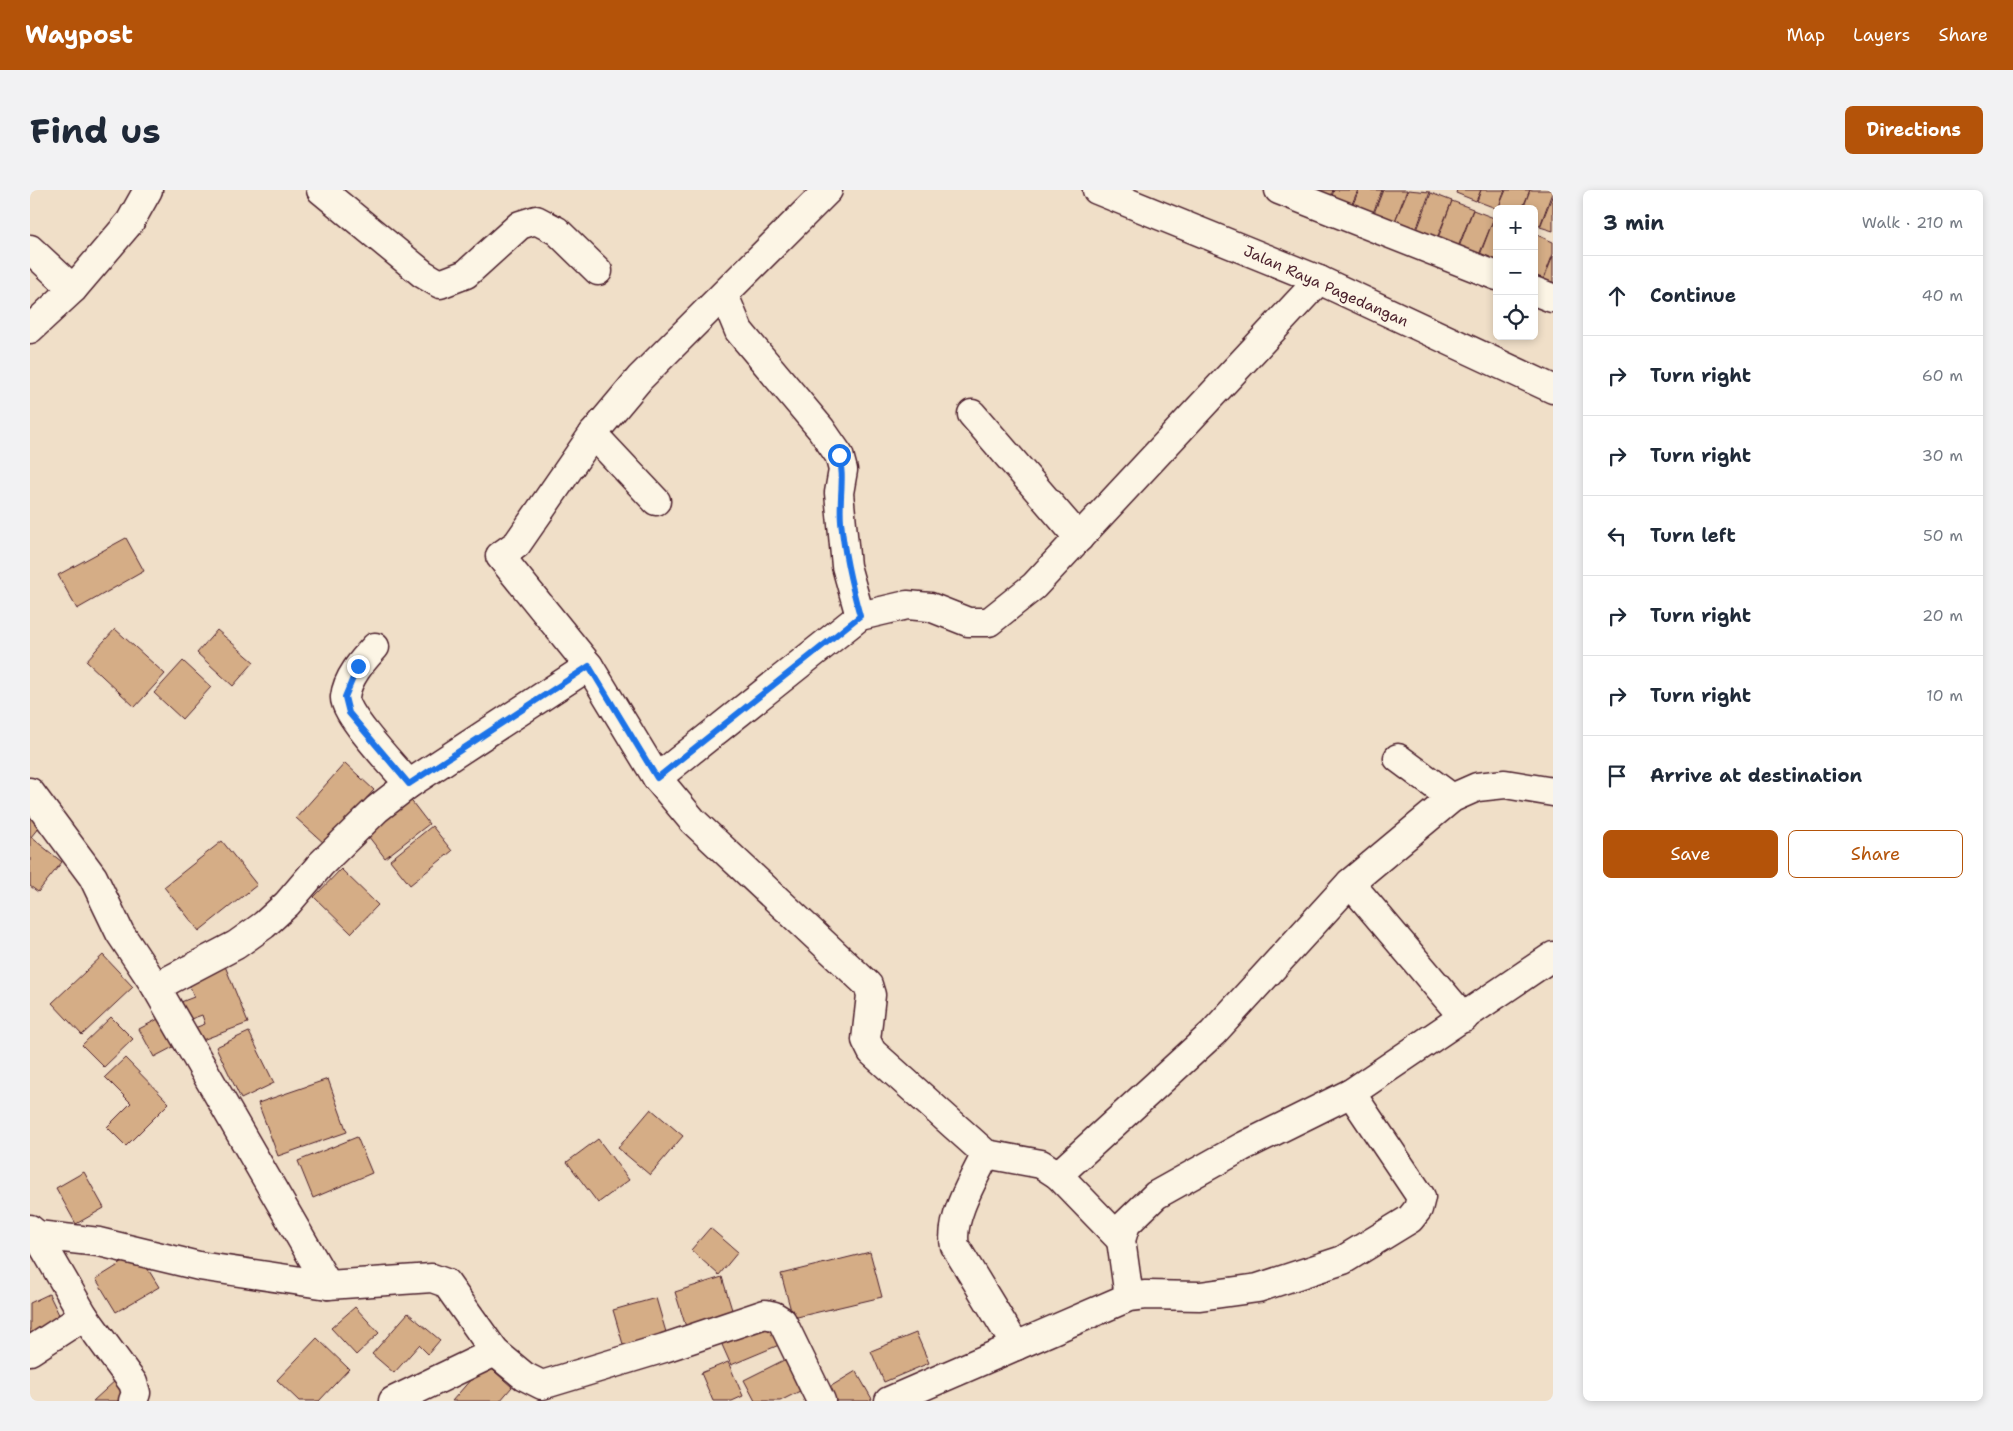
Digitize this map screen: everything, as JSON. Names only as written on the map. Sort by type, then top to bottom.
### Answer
[{"type":"street","points":[[30,329],[73,290],[130,222],[148,190]]},
{"type":"street","points":[[321,190],[423,274],[440,284],[466,274],[520,225],[536,220],[556,231],[598,271]]},
{"type":"street","points":[[828,190],[646,372],[593,434],[517,544],[500,556],[589,666],[657,778],[693,821],[868,985],[871,995],[866,1040],[872,1052],[986,1154],[1041,1164],[1058,1175],[1121,1240]]},
{"type":"street","name":"Jalan Raya Pagedangan","points":[[1097,190],[1319,280],[1553,389]]},
{"type":"street","points":[[1279,190],[1493,274]]},
{"type":"street","points":[[30,249],[73,290]]},
{"type":"street","points":[[657,778],[860,616],[906,605],[930,607],[968,622],[989,622],[1034,586],[1319,280]]},
{"type":"street","points":[[724,295],[739,331],[821,429],[839,455],[843,470],[839,493],[846,566],[860,616]]},
{"type":"street","points":[[972,414],[1079,538]]},
{"type":"street","points":[[593,434],[656,501]]},
{"type":"street","points":[[375,647],[358,666],[345,697],[349,713],[409,784]]},
{"type":"street","points":[[156,987],[236,945],[264,925],[287,904],[321,864],[377,809],[409,784],[589,666]]},
{"type":"street","points":[[1398,758],[1452,798]]},
{"type":"street","points":[[1058,1175],[1213,1034],[1350,883],[1452,798],[1477,787],[1505,784],[1553,792]]},
{"type":"street","points":[[30,792],[93,877],[120,933],[156,987],[328,1285]]},
{"type":"street","points":[[1350,883],[1464,1018]]},
{"type":"street","points":[[1129,1297],[1121,1240],[1126,1224],[1156,1195],[1242,1147],[1351,1093],[1553,956]]},
{"type":"street","points":[[889,1401],[1129,1297],[1146,1295],[1200,1296],[1258,1288],[1343,1260],[1410,1219],[1418,1209],[1421,1197],[1351,1093]]},
{"type":"street","points":[[986,1154],[967,1194],[953,1236],[960,1255],[1016,1346]]},
{"type":"street","points":[[33,1232],[99,1242],[198,1266],[328,1285],[432,1278],[446,1283],[495,1352],[524,1376],[542,1385],[664,1348],[765,1314],[774,1316],[782,1321],[821,1401]]},
{"type":"street","points":[[33,1232],[84,1316],[133,1383],[136,1393],[133,1401]]},
{"type":"street","points":[[30,1351],[84,1316]]},
{"type":"street","points":[[393,1401],[495,1352]]},
{"type":"building","points":[[1316,190],[1333,190],[1331,196]]},
{"type":"building","points":[[1334,190],[1358,190],[1352,204],[1332,196]]},
{"type":"building","points":[[1359,190],[1382,190],[1373,213],[1353,204]]},
{"type":"building","points":[[1383,190],[1407,190],[1395,221],[1374,213]]},
{"type":"building","points":[[1408,190],[1430,192],[1416,230],[1395,221]]},
{"type":"building","points":[[1457,190],[1481,190],[1476,201],[1456,193]]},
{"type":"building","points":[[1481,190],[1505,190],[1499,205],[1493,205],[1493,207],[1477,201]]},
{"type":"building","points":[[1506,190],[1530,190],[1524,205],[1500,205]]},
{"type":"building","points":[[1530,190],[1553,190],[1540,226],[1538,225],[1538,205],[1524,205]]},
{"type":"building","points":[[1431,193],[1452,201],[1437,238],[1417,230]]},
{"type":"building","points":[[1553,194],[1553,231],[1540,227]]},
{"type":"building","points":[[1452,201],[1473,209],[1458,247],[1438,238]]},
{"type":"building","points":[[1473,210],[1493,218],[1479,255],[1459,247]]},
{"type":"building","points":[[1493,221],[1493,260],[1480,255]]},
{"type":"building","points":[[1538,235],[1553,242],[1553,254],[1543,280],[1538,278]]},
{"type":"building","points":[[1553,256],[1553,284],[1543,281]]},
{"type":"building","points":[[126,538],[144,571],[77,609],[58,575]]},
{"type":"building","points":[[115,629],[165,674],[135,707],[86,661]]},
{"type":"building","points":[[217,630],[254,662],[233,686],[197,653]]},
{"type":"building","points":[[183,661],[211,687],[182,719],[154,693]]},
{"type":"building","points":[[345,763],[374,790],[325,844],[296,818]]},
{"type":"building","points":[[406,794],[429,824],[385,858],[362,828]]},
{"type":"building","points":[[30,806],[46,818],[31,837],[62,862],[38,892],[30,886]]},
{"type":"building","points":[[432,826],[452,851],[410,885],[390,860]]},
{"type":"building","points":[[222,841],[257,885],[199,931],[164,887]]},
{"type":"building","points":[[341,869],[378,905],[351,933],[314,897]]},
{"type":"building","points":[[103,955],[133,987],[82,1035],[52,1003]]},
{"type":"building","points":[[225,966],[248,1023],[197,1042],[192,1029],[205,1024],[202,1015],[188,1020],[181,1002],[194,997],[188,981]]},
{"type":"building","points":[[111,1017],[133,1039],[104,1067],[82,1045]]},
{"type":"building","points":[[160,1018],[175,1046],[154,1057],[139,1029]]},
{"type":"building","points":[[249,1032],[274,1083],[241,1099],[216,1047]]},
{"type":"building","points":[[125,1058],[169,1103],[126,1146],[107,1127],[131,1103],[105,1077]]},
{"type":"building","points":[[328,1079],[347,1132],[278,1156],[258,1103]]},
{"type":"building","points":[[651,1109],[683,1136],[650,1175],[618,1148]]},
{"type":"building","points":[[357,1137],[372,1173],[313,1198],[298,1161]]},
{"type":"building","points":[[598,1139],[629,1180],[598,1203],[567,1162]]},
{"type":"building","points":[[84,1172],[104,1208],[76,1224],[56,1188]]},
{"type":"building","points":[[710,1228],[738,1252],[719,1275],[691,1250]]},
{"type":"building","points":[[870,1252],[882,1297],[793,1318],[781,1274]]},
{"type":"building","points":[[138,1253],[159,1287],[116,1312],[96,1279]]},
{"type":"building","points":[[722,1277],[733,1313],[686,1327],[675,1292]]},
{"type":"building","points":[[49,1294],[65,1327],[30,1343],[30,1303]]},
{"type":"building","points":[[656,1298],[668,1339],[625,1351],[613,1310]]},
{"type":"building","points":[[355,1307],[379,1333],[356,1355],[331,1328]]},
{"type":"building","points":[[408,1313],[440,1340],[428,1354],[419,1345],[394,1373],[372,1354]]},
{"type":"building","points":[[767,1318],[779,1345],[731,1365],[719,1338]]},
{"type":"building","points":[[916,1333],[929,1363],[884,1382],[871,1351]]},
{"type":"building","points":[[317,1338],[349,1369],[319,1401],[299,1401],[277,1380]]},
{"type":"building","points":[[786,1359],[802,1390],[780,1401],[755,1401],[744,1380]]},
{"type":"building","points":[[728,1362],[743,1396],[732,1401],[713,1401],[701,1373]]},
{"type":"building","points":[[485,1363],[512,1387],[500,1401],[452,1401]]},
{"type":"building","points":[[856,1371],[872,1399],[869,1401],[836,1401],[828,1388]]},
{"type":"building","points":[[117,1379],[125,1401],[93,1401]]},
{"type":"route","points":[[358,666],[345,697],[349,713],[409,784],[506,718],[589,666],[604,694],[657,778],[860,616],[846,566],[839,493],[843,470],[839,455]]}]
